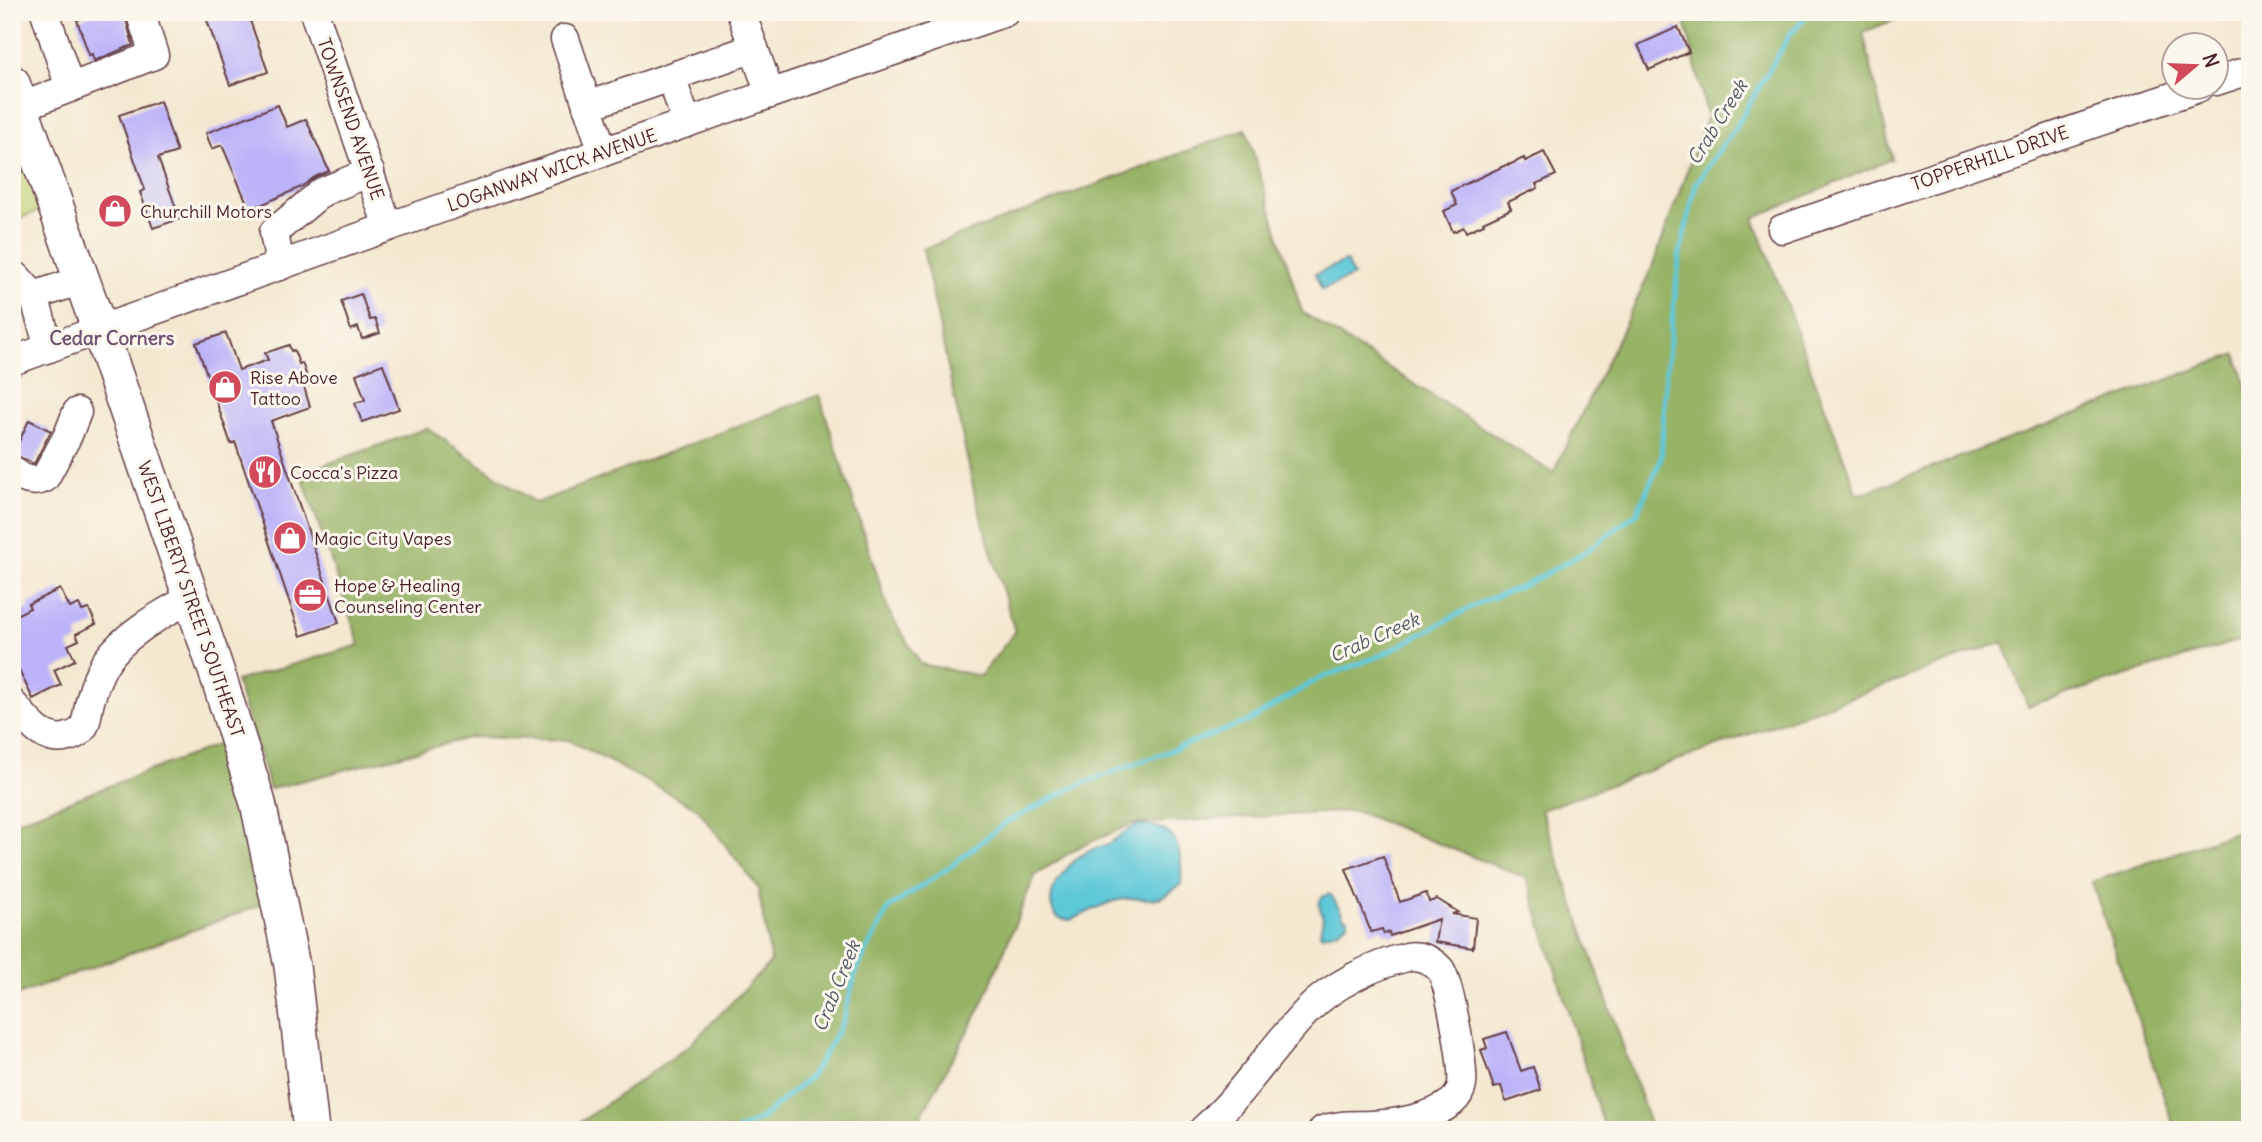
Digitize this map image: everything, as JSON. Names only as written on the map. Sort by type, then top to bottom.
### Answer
[{"type":"main road","name":"WEST LIBERTY STREET SOUTHEAST","points":[[17,95],[191,598],[257,803],[292,966],[311,1130]]},
{"type":"street","points":[[45,12],[70,88]]},
{"type":"street","points":[[17,95],[70,88],[154,55],[140,12]]},
{"type":"street","name":"TOWNSEND AVENUE","points":[[314,12],[388,227]]},
{"type":"street","points":[[741,12],[770,94]]},
{"type":"street","name":"LOGANWAY WICK AVENUE","points":[[12,361],[1004,12]]},
{"type":"street","points":[[565,39],[603,152]]},
{"type":"street","points":[[587,106],[754,48]]},
{"type":"street","points":[[2230,76],[2250,69]]},
{"type":"street","points":[[671,77],[687,123]]},
{"type":"street","name":"TOPPERHILL DRIVE","points":[[1782,229],[2160,101]]},
{"type":"street","points":[[280,266],[274,232],[322,192],[370,172]]},
{"type":"street","points":[[12,278],[16,276],[34,296],[49,348]]},
{"type":"street","points":[[34,296],[81,280]]},
{"type":"street","points":[[12,470],[25,479],[38,481],[45,478],[78,412]]},
{"type":"street","points":[[12,703],[47,736],[59,739],[78,733],[85,724],[91,698],[106,662],[120,646],[150,623],[191,598]]},
{"type":"street","points":[[1203,1130],[1226,1109],[1310,1008],[1337,988],[1373,968],[1409,956],[1432,962],[1441,970],[1447,988],[1462,1072],[1460,1093],[1452,1102],[1420,1116],[1384,1124],[1349,1125],[1323,1130]]},
{"type":"green space","points":[[1683,12],[1915,12],[1863,32],[1892,159],[1754,218],[1858,495],[2236,354],[2250,395],[2250,637],[2028,706],[2003,642],[1541,810],[1652,1130],[1605,1130],[1527,878],[1355,811],[1132,824],[1081,846],[1035,875],[982,1005],[913,1130],[569,1130],[689,1046],[771,962],[758,888],[697,808],[569,740],[472,737],[270,789],[236,681],[360,645],[301,473],[427,428],[536,503],[819,395],[889,612],[921,664],[980,676],[1015,632],[975,496],[923,249],[1246,129],[1302,312],[1553,473],[1651,270],[1707,116]]},
{"type":"green space","points":[[12,127],[42,210],[12,221]]},
{"type":"green space","points":[[227,741],[266,903],[12,997],[12,823]]},
{"type":"green space","points":[[2250,827],[2250,1130],[2175,1130],[2092,882]]},
{"type":"water","points":[[1346,261],[1353,276],[1322,290],[1315,274]]},
{"type":"water","points":[[1138,825],[1162,829],[1170,834],[1179,850],[1181,884],[1157,898],[1118,900],[1071,920],[1056,916],[1051,902],[1052,893],[1068,867],[1083,854],[1109,843]]},
{"type":"water","points":[[1329,894],[1344,918],[1348,919],[1348,923],[1337,931],[1322,935],[1320,933],[1323,918],[1319,904],[1322,897]]},
{"type":"building","points":[[98,12],[124,12],[133,45],[94,61],[92,54],[89,55],[77,20]]},
{"type":"building","points":[[204,12],[247,12],[268,72],[230,85]]},
{"type":"building","points":[[1678,27],[1689,52],[1649,70],[1638,45]]},
{"type":"building","points":[[160,101],[177,152],[158,158],[180,219],[153,228],[140,192],[145,190],[119,115]]},
{"type":"building","points":[[278,105],[287,127],[306,119],[329,171],[250,210],[222,145],[212,149],[206,133]]},
{"type":"building","points":[[1544,152],[1556,175],[1536,184],[1538,188],[1508,202],[1511,209],[1483,222],[1484,224],[1466,232],[1464,227],[1453,232],[1444,211],[1457,205],[1451,191],[1508,164],[1524,158],[1525,161]]},
{"type":"building","points":[[361,294],[370,320],[375,319],[380,333],[362,339],[358,327],[351,330],[341,301]]},
{"type":"building","points":[[226,333],[239,370],[268,360],[265,353],[289,345],[299,364],[302,363],[310,385],[304,387],[310,407],[271,421],[339,623],[301,636],[235,442],[231,444],[196,343]]},
{"type":"building","points":[[383,364],[399,409],[362,422],[355,403],[365,400],[356,374]]},
{"type":"building","points":[[29,420],[51,431],[34,464],[13,454]]},
{"type":"building","points":[[60,589],[70,608],[79,604],[82,611],[89,609],[96,624],[76,634],[79,640],[68,645],[75,660],[54,670],[61,685],[33,699],[12,656],[12,617],[30,608],[28,604]]},
{"type":"building","points":[[1383,856],[1400,902],[1426,893],[1429,902],[1437,899],[1458,912],[1452,914],[1476,918],[1473,948],[1435,942],[1439,919],[1390,936],[1389,932],[1384,934],[1382,929],[1371,932],[1346,869]]},
{"type":"building","points":[[1507,1032],[1521,1071],[1533,1067],[1541,1090],[1506,1102],[1501,1086],[1494,1088],[1481,1050],[1487,1048],[1484,1039]]},
{"type":"waterway","name":"Crab Creek","points":[[738,1130],[759,1120],[811,1076],[843,1022],[856,971],[889,908],[951,866],[1005,823],[1076,786],[1249,721],[1318,679],[1382,655],[1479,603],[1525,585],[1585,552],[1637,513],[1661,459],[1666,372],[1680,253],[1696,184],[1737,125],[1791,33],[1810,12]]},
{"type":"place","name":"Churchill Motors","points":[[115,211]]},
{"type":"place","name":"Rise Above Tattoo","points":[[225,387]]},
{"type":"place","name":"Cocca's Pizza","points":[[265,472]]},
{"type":"place","name":"Magic City Vapes","points":[[290,538]]},
{"type":"place","name":"Hope & Healing Counseling Center","points":[[310,595]]},
{"type":"district","name":"Cedar Corners","points":[[112,338]]}]
